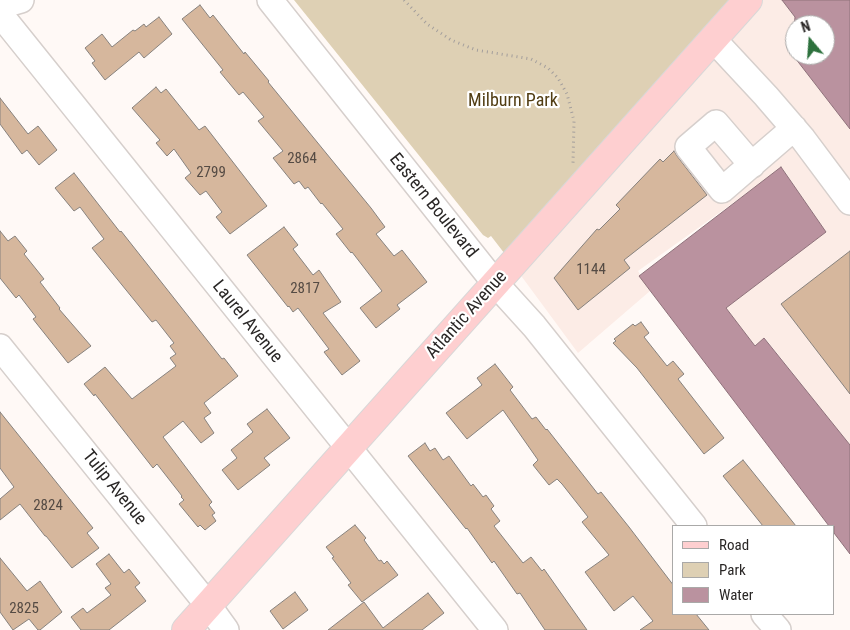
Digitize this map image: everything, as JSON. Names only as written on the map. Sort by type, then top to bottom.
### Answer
[{"type":"main road","name":"Atlantic Avenue","points":[[186,630],[748,0]]},
{"type":"street","points":[[0,6],[20,0]]},
{"type":"street","name":"Eastern Boulevard","points":[[270,0],[495,283],[534,326],[693,525]]},
{"type":"street","name":"Laurel Avenue","points":[[0,14],[495,630]]},
{"type":"street","points":[[713,40],[794,128],[850,202]]},
{"type":"street","points":[[752,165],[794,128]]},
{"type":"street","name":"Tulip Avenue","points":[[0,347],[208,605],[226,630]]},
{"type":"street","points":[[765,615],[778,630]]},
{"type":"path","points":[[404,0],[427,24],[451,40],[476,50],[531,59],[548,68],[558,78],[567,94],[574,121],[572,197]]},
{"type":"shaded area","points":[[735,0],[782,0],[793,15],[785,15],[785,65],[801,65],[850,129],[850,445],[765,338],[755,346],[726,308],[826,232],[782,168],[638,271],[650,291],[578,353],[508,258]]},
{"type":"green space","name":"Milburn Park","points":[[294,0],[738,0],[508,258],[491,236],[488,238],[483,235]]},
{"type":"water","points":[[782,0],[850,0],[850,129],[801,65],[835,65],[835,15],[793,15]]},
{"type":"water","points":[[781,167],[826,232],[726,308],[755,346],[764,338],[850,445],[850,554],[835,534],[835,525],[828,525],[639,276]]},
{"type":"building","points":[[200,5],[210,18],[213,15],[244,54],[245,52],[371,208],[385,227],[376,234],[394,256],[402,250],[427,282],[397,305],[400,309],[376,328],[360,308],[382,291],[336,234],[343,229],[322,203],[308,187],[305,189],[299,181],[294,184],[273,158],[283,151],[258,121],[264,117],[243,92],[239,95],[220,72],[223,70],[182,19]]},
{"type":"building","points":[[159,17],[172,34],[144,58],[139,52],[105,80],[92,63],[95,61],[85,48],[102,34],[112,47],[133,30],[135,31],[144,24],[146,27]]},
{"type":"building","points":[[156,87],[161,93],[166,89],[199,130],[205,126],[267,206],[230,234],[216,217],[222,212],[206,191],[200,195],[185,178],[191,173],[174,149],[167,156],[156,143],[160,140],[132,108]]},
{"type":"building","points":[[0,98],[28,134],[38,126],[57,150],[39,165],[27,150],[22,154],[0,124]]},
{"type":"building","points":[[674,151],[707,195],[624,260],[630,268],[578,310],[554,278],[597,229],[599,230],[620,209],[616,205],[660,159],[663,162]]},
{"type":"building","points":[[74,173],[222,359],[224,358],[238,376],[204,403],[211,413],[204,418],[214,433],[201,443],[183,421],[163,437],[212,502],[209,505],[215,513],[212,515],[216,521],[205,530],[200,525],[198,527],[179,504],[184,500],[182,496],[157,464],[153,468],[95,394],[94,396],[84,384],[105,367],[132,399],[176,366],[170,358],[176,354],[170,346],[174,343],[156,320],[152,322],[92,248],[104,239],[80,207],[74,211],[55,188]]},
{"type":"building","points":[[284,227],[298,245],[293,249],[313,275],[319,270],[341,302],[323,313],[360,361],[342,375],[324,352],[329,349],[298,308],[293,312],[288,307],[247,255]]},
{"type":"building","points":[[0,231],[8,241],[15,236],[27,251],[24,254],[44,279],[40,282],[59,309],[91,346],[68,363],[33,319],[36,317],[19,295],[16,298],[0,278]]},
{"type":"building","points":[[850,251],[850,394],[781,304]]},
{"type":"building","points":[[641,322],[649,333],[644,337],[667,366],[673,361],[684,374],[678,379],[724,438],[704,454],[637,368],[613,343],[616,341],[614,339],[633,324],[635,326]]},
{"type":"building","points":[[495,364],[513,387],[510,390],[532,419],[536,417],[598,494],[601,492],[672,583],[672,615],[697,615],[709,630],[640,630],[653,621],[633,596],[614,611],[585,572],[609,555],[582,522],[588,517],[562,484],[557,479],[549,485],[533,465],[538,460],[503,410],[467,439],[446,413],[482,385],[477,378]]},
{"type":"building","points":[[267,409],[290,438],[264,458],[270,465],[238,490],[222,470],[237,458],[231,450],[253,432],[247,424]]},
{"type":"building","points":[[0,412],[93,528],[87,533],[99,548],[72,568],[20,504],[0,520],[0,499],[14,487],[0,468]]},
{"type":"building","points":[[425,443],[430,451],[435,448],[443,460],[449,456],[471,486],[473,484],[483,497],[486,495],[494,506],[491,509],[500,521],[494,526],[523,563],[531,557],[542,571],[544,569],[587,630],[545,630],[520,593],[517,594],[494,561],[492,563],[467,528],[408,456]]},
{"type":"building","points":[[743,460],[795,525],[762,525],[723,476]]},
{"type":"building","points":[[355,525],[366,538],[364,540],[379,561],[381,560],[384,564],[387,561],[398,575],[362,602],[348,585],[351,583],[326,547]]},
{"type":"building","points":[[109,554],[124,573],[129,569],[140,583],[135,587],[146,601],[109,630],[81,630],[71,617],[83,608],[87,613],[111,595],[105,588],[111,584],[96,564]]},
{"type":"building","points":[[0,558],[27,591],[40,581],[62,612],[40,630],[29,619],[13,630],[0,612]]},
{"type":"building","points":[[295,592],[308,610],[283,629],[270,611]]},
{"type":"building","points":[[428,593],[444,613],[422,630],[328,630],[364,602],[383,628]]}]
